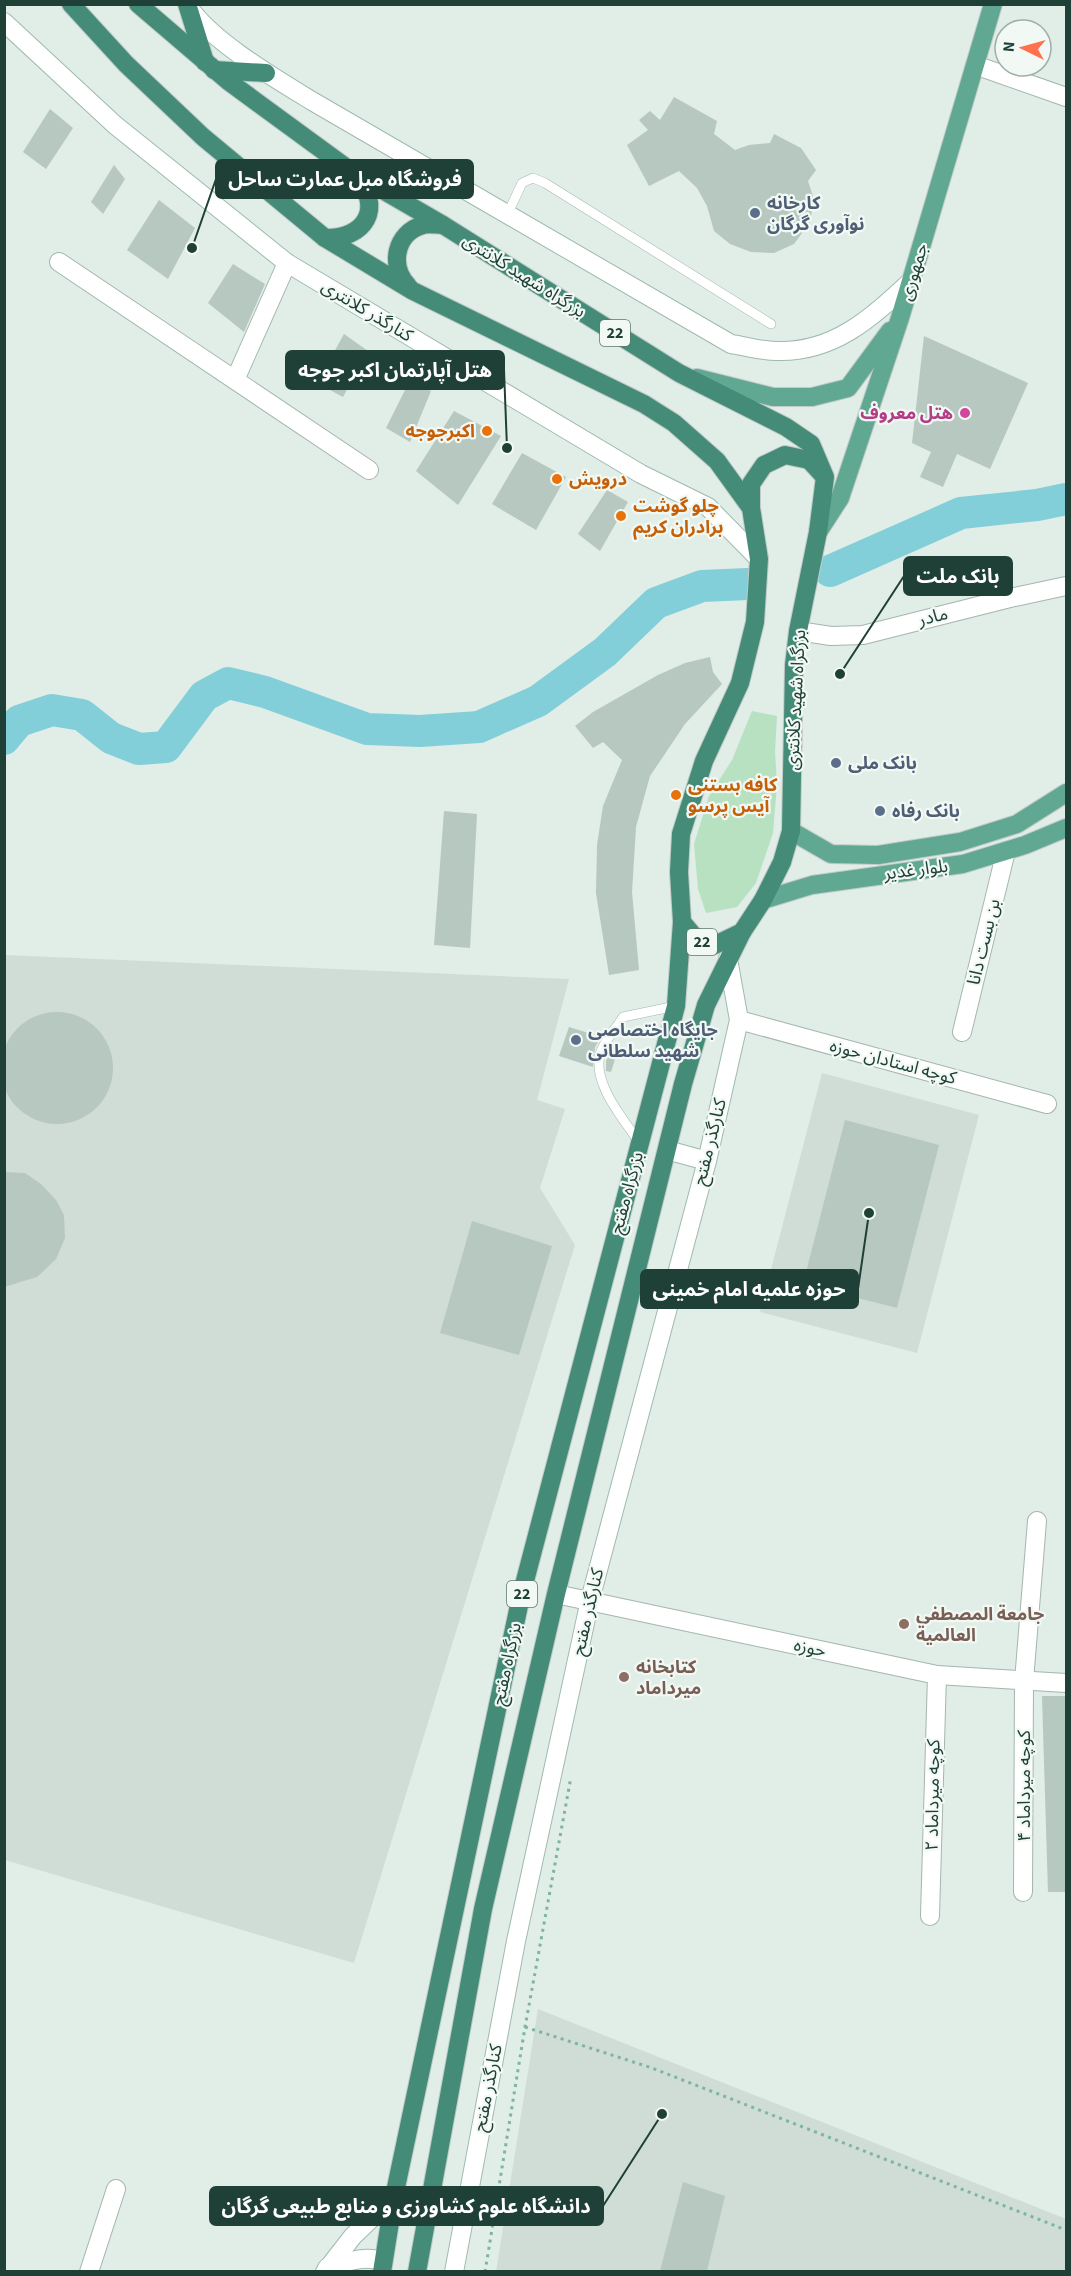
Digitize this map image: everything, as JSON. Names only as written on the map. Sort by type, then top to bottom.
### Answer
[{"type":"highway","name":"22","points":[[71,4],[126,64],[203,137],[325,238],[412,291],[644,404],[674,423],[717,461],[751,508],[759,558],[755,622],[740,683],[704,761],[681,834],[679,872],[682,922],[698,941],[715,945],[742,933],[763,900],[782,862],[791,831]]},
{"type":"highway","name":"بزرگراه شهید کلانتری","points":[[138,4],[210,66],[355,174],[443,225],[679,373],[786,427],[811,444],[825,477],[818,532],[798,631],[794,664],[791,831]]},
{"type":"highway","points":[[187,4],[210,66],[266,73]]},
{"type":"highway","points":[[325,238],[341,239],[356,232],[367,219],[370,203],[366,187],[355,174]]},
{"type":"highway","points":[[412,291],[400,278],[396,262],[399,245],[410,231],[425,224],[443,225]]},
{"type":"highway","points":[[751,508],[751,484],[764,465],[785,455],[809,460],[825,477]]},
{"type":"highway","name":"بزرگراه مفتح","points":[[383,2267],[394,2198],[521,1596],[676,1006],[682,922]]},
{"type":"highway","name":"بزرگراه مفتح","points":[[417,2271],[483,1909],[556,1594],[682,1084],[706,1005],[742,933]]},
{"type":"main road","points":[[187,4],[203,24],[266,73],[731,344],[776,351],[812,348],[841,337],[871,318],[911,281]]},
{"type":"main road","name":"جمهوری","points":[[818,532],[840,498],[900,318],[993,4]]},
{"type":"main road","name":"کنارگذر کلانتری","points":[[4,22],[115,125],[287,263],[641,474],[708,507],[759,558]]},
{"type":"main road","points":[[975,65],[1066,97]]},
{"type":"main road","points":[[58,262],[369,470]]},
{"type":"main road","points":[[235,380],[287,263]]},
{"type":"main road","points":[[679,373],[773,397],[813,397],[848,387],[900,318]]},
{"type":"main road","name":"مادر","points":[[798,631],[831,636],[862,635],[1066,586]]},
{"type":"main road","name":"بلوار غدیر","points":[[791,831],[831,854],[878,855],[960,842],[1017,824],[1066,793]]},
{"type":"main road","name":"بلوار غدیر","points":[[763,900],[812,885],[963,864],[1006,851],[1066,828]]},
{"type":"main road","name":"بن بست دانا","points":[[962,1032],[1006,851]]},
{"type":"main road","name":"کنارگذر مفتح","points":[[454,2271],[516,1941],[590,1600],[707,1161],[739,1020],[728,959]]},
{"type":"main road","name":"کوچه استادان حوزه","points":[[739,1020],[1047,1104]]},
{"type":"main road","points":[[667,1150],[707,1161]]},
{"type":"main road","name":"کوچه میرداماد ۴","points":[[1023,1892],[1024,1681],[1038,1521]]},
{"type":"main road","name":"حوزه","points":[[556,1594],[936,1675],[1066,1683]]},
{"type":"main road","name":"کوچه میرداماد ۲","points":[[930,1916],[936,1675]]},
{"type":"main road","points":[[89,2271],[116,2189]]},
{"type":"main road","points":[[326,2270],[353,2236],[394,2198]]},
{"type":"main road","points":[[326,2270],[360,2260],[374,2259],[383,2267]]},
{"type":"lane","points":[[508,213],[522,183],[533,178],[545,183],[771,324]]},
{"type":"lane","points":[[640,1143],[609,1098],[599,1068],[602,1051],[623,1017],[676,1006]]},
{"type":"path","points":[[485,2271],[525,2027],[573,1768]]},
{"type":"path","points":[[525,2027],[652,2068],[1066,2230]]},
{"type":"shaded area","points":[[5,955],[569,979],[537,1100],[565,1109],[540,1188],[575,1245],[354,1963],[5,1860]]},
{"type":"shaded area","points":[[822,1073],[979,1115],[917,1353],[760,1312]]},
{"type":"shaded area","points":[[538,2009],[1066,2219],[1066,2271],[496,2272]]},
{"type":"green space","points":[[752,711],[777,716],[775,751],[777,785],[773,833],[756,883],[737,907],[706,913],[698,889],[694,844],[709,796],[732,760]]},
{"type":"building","points":[[674,97],[717,121],[714,134],[735,150],[749,145],[770,143],[774,134],[801,148],[816,170],[808,181],[814,199],[810,222],[794,244],[774,253],[751,252],[730,244],[714,231],[707,206],[697,188],[679,171],[649,186],[627,145],[648,130],[639,120],[650,111],[660,120]]},
{"type":"building","points":[[50,109],[73,128],[46,169],[23,152]]},
{"type":"building","points":[[114,165],[125,179],[103,214],[91,202]]},
{"type":"building","points":[[159,200],[195,228],[168,279],[127,250]]},
{"type":"building","points":[[233,264],[265,284],[244,332],[208,303]]},
{"type":"building","points":[[344,334],[368,351],[343,397],[317,383]]},
{"type":"building","name":"هتل معروف","points":[[924,336],[1028,383],[990,469],[957,454],[943,487],[920,477],[931,452],[912,443]]},
{"type":"building","points":[[410,380],[431,391],[410,442],[386,428]]},
{"type":"building","points":[[454,411],[501,436],[458,505],[416,471]]},
{"type":"building","points":[[522,453],[566,477],[536,530],[492,504]]},
{"type":"building","points":[[607,490],[628,502],[600,551],[578,534]]},
{"type":"building","points":[[710,657],[713,672],[722,684],[685,724],[650,776],[636,827],[632,892],[639,970],[609,975],[596,893],[597,845],[603,806],[622,760],[603,742],[593,748],[575,726],[593,712],[658,675],[685,663]]},
{"type":"building","points":[[444,811],[477,814],[470,948],[434,945]]},
{"type":"building","points":[[57,1012],[79,1016],[97,1028],[109,1046],[113,1068],[109,1090],[97,1108],[79,1120],[57,1124],[35,1120],[17,1108],[5,1090],[1,1068],[5,1046],[17,1028],[35,1016]]},
{"type":"building","points":[[569,1027],[601,1037],[595,1047],[593,1067],[559,1056]]},
{"type":"building","points":[[614,1042],[620,1043],[611,1072],[606,1071],[606,1061]]},
{"type":"building","points":[[845,1120],[939,1145],[897,1308],[803,1284]]},
{"type":"building","points":[[4,1172],[25,1173],[41,1184],[56,1200],[64,1215],[65,1238],[56,1259],[37,1277],[4,1287]]},
{"type":"building","points":[[472,1221],[552,1246],[519,1355],[440,1333]]},
{"type":"building","points":[[1042,1696],[1066,1696],[1066,1892],[1048,1892]]},
{"type":"building","points":[[683,2182],[725,2196],[707,2271],[660,2271]]},
{"type":"waterway","points":[[830,571],[961,513],[1037,505],[1066,499]]},
{"type":"waterway","points":[[4,739],[19,721],[52,710],[82,715],[111,738],[139,749],[166,747],[204,696],[228,683],[265,692],[367,729],[420,731],[479,727],[538,701],[605,652],[656,603],[702,586],[748,584]]},
{"type":"place","name":"کارخانه نوآوری گرگان","points":[[755,213]]},
{"type":"place","name":"فروشگاه مبل عمارت ساحل","points":[[192,248]]},
{"type":"place","name":"هتل معروف","points":[[965,413]]},
{"type":"place","name":"اکبرجوجه","points":[[487,431]]},
{"type":"place","name":"هتل آپارتمان اکبر جوجه","points":[[507,448]]},
{"type":"place","name":"درویش","points":[[557,479]]},
{"type":"place","name":"چلو گوشت برادران کریم","points":[[621,516]]},
{"type":"place","name":"بانک ملت","points":[[840,674]]},
{"type":"place","name":"بانک ملی","points":[[836,763]]},
{"type":"place","name":"کافه بستنی آیس پرسو","points":[[676,795]]},
{"type":"place","name":"بانک رفاه","points":[[880,811]]},
{"type":"place","name":"جایگاه اختصاصی شهید سلطانی","points":[[576,1040]]},
{"type":"place","name":"حوزه علمیه امام خمینی","points":[[869,1213]]},
{"type":"place","name":"جامعة المصطفی العالمیة","points":[[904,1624]]},
{"type":"place","name":"کتابخانه میرداماد","points":[[624,1677]]},
{"type":"place","name":"دانشگاه علوم کشاورزی و منابع طبیعی گرگان","points":[[662,2114]]}]
